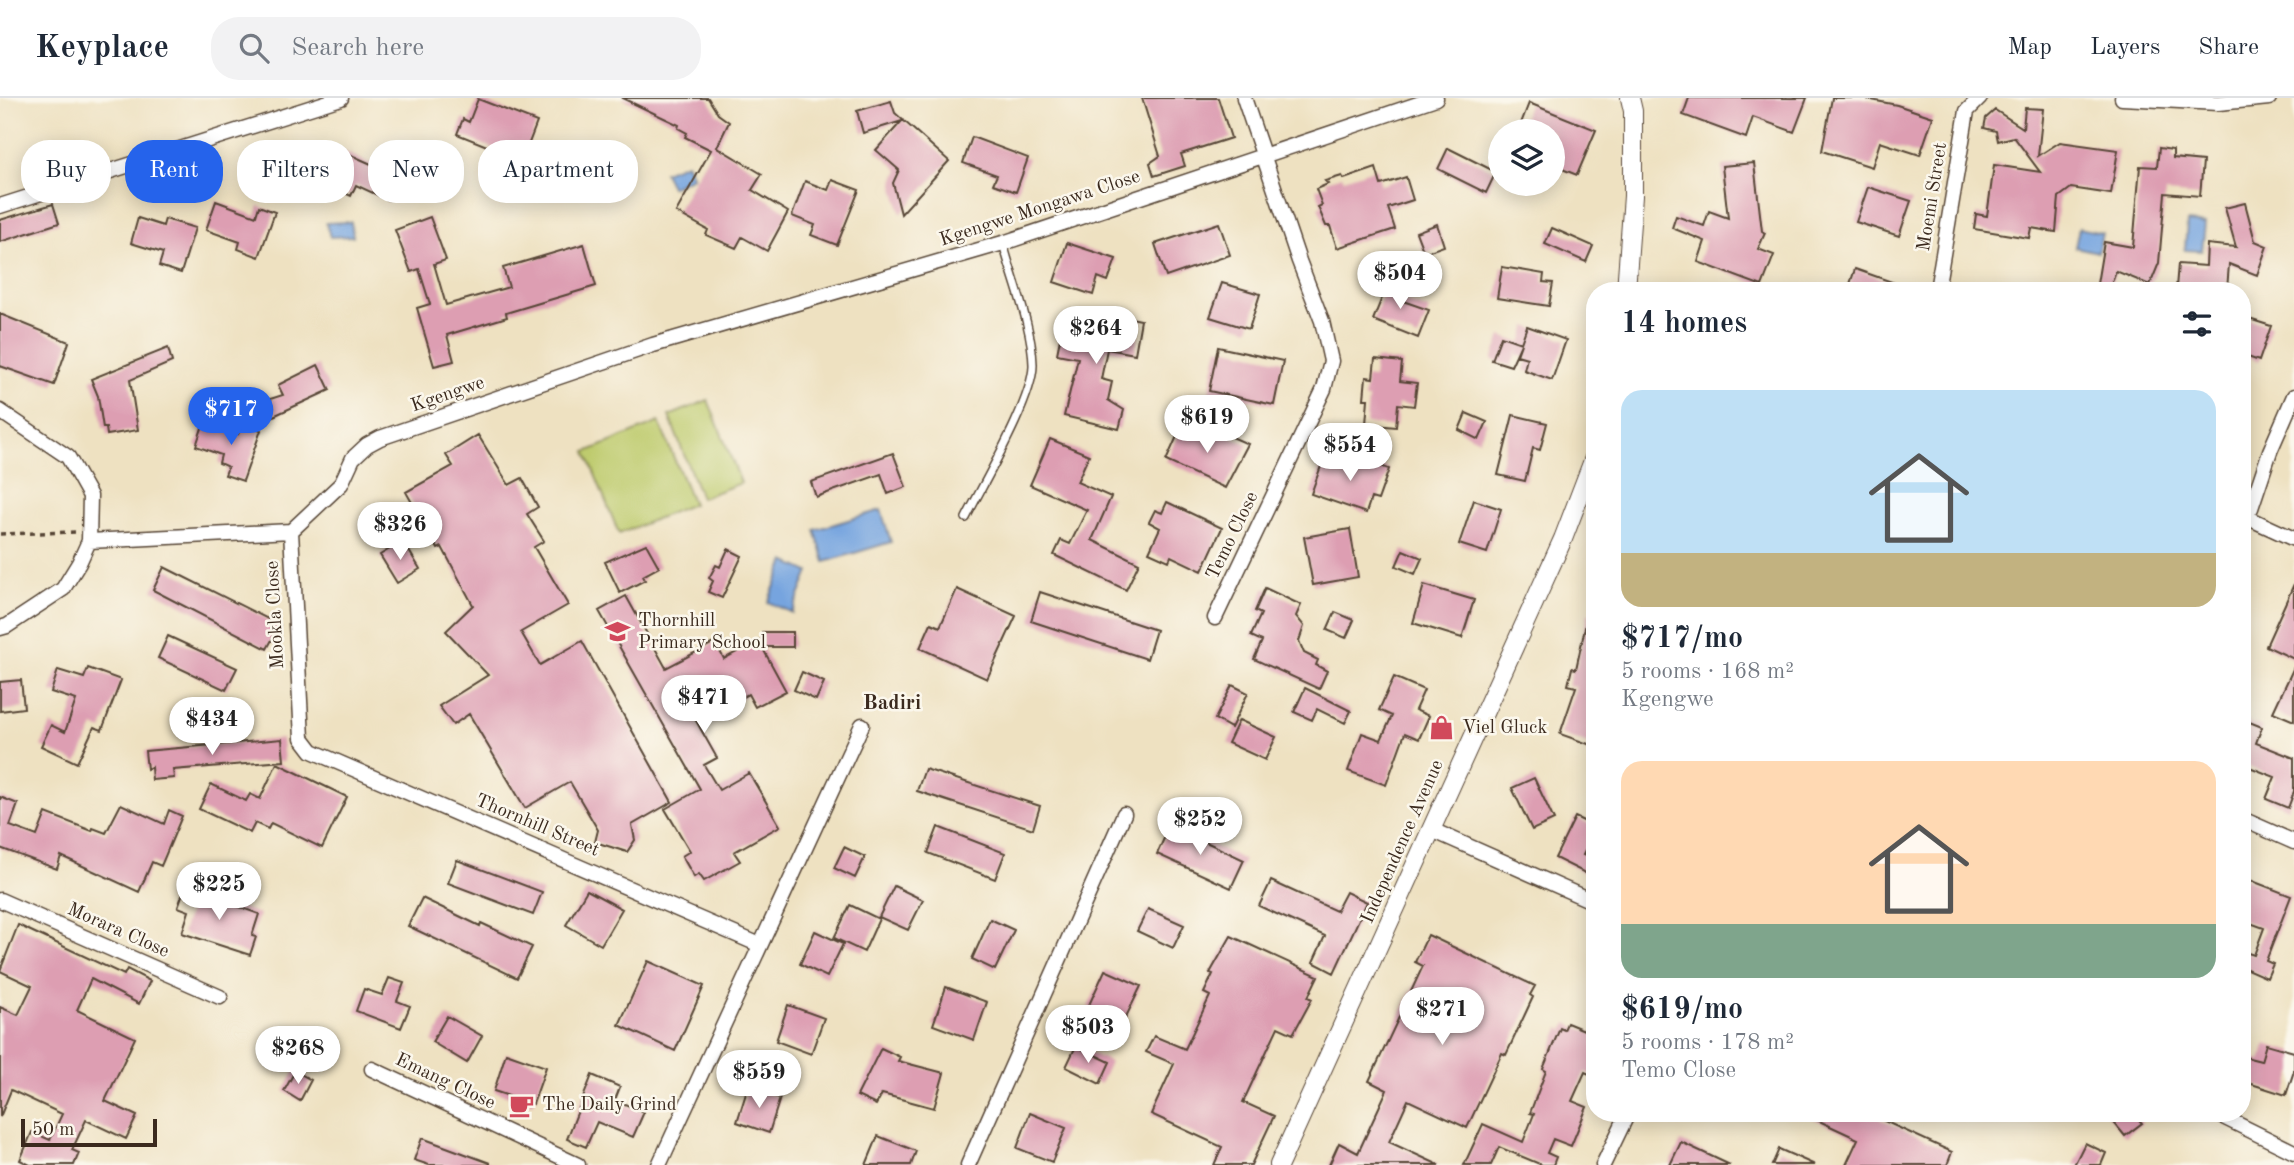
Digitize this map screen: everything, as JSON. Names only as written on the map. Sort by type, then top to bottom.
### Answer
[{"type":"street","points":[[0,206],[341,98]]},
{"type":"street","name":"Temo Close","points":[[1214,618],[1324,389],[1331,361],[1322,321],[1244,98]]},
{"type":"street","name":"Kgengwe Mongawa Close","points":[[653,345],[1003,243],[1436,98]]},
{"type":"street","points":[[1627,282],[1633,196],[1633,111],[1630,98]]},
{"type":"street","name":"Moemi Street","points":[[1938,282],[1967,111],[1980,98]]},
{"type":"street","points":[[2122,98],[2218,103],[2269,98]]},
{"type":"street","name":"Kgengwe","points":[[291,531],[341,484],[353,458],[367,445],[380,438],[653,345]]},
{"type":"street","points":[[2251,505],[2270,451],[2294,396]]},
{"type":"street","points":[[0,411],[68,457],[90,496],[90,536],[79,563],[63,589],[0,628]]},
{"type":"street","name":"Independence Avenue","points":[[1279,1165],[1563,539],[1586,479]]},
{"type":"street","points":[[2251,519],[2294,538]]},
{"type":"street","points":[[90,536],[291,531]]},
{"type":"street","name":"Mookla Close","points":[[291,531],[302,738]]},
{"type":"street","points":[[659,1165],[862,725]]},
{"type":"street","name":"Thornhill Street","points":[[302,738],[312,751],[760,945]]},
{"type":"street","points":[[968,1165],[1124,814]]},
{"type":"street","points":[[2251,823],[2294,842]]},
{"type":"street","points":[[1432,830],[1586,898]]},
{"type":"street","name":"Morara Close","points":[[0,900],[220,997]]},
{"type":"street","name":"Emang Close","points":[[372,1069],[578,1165]]},
{"type":"street","points":[[1603,1165],[1624,1122]]},
{"type":"street","points":[[2234,1122],[2294,1152]]},
{"type":"lane","points":[[966,517],[1027,396],[1034,367],[1031,342],[1003,243]]},
{"type":"path","points":[[0,534],[90,536]]},
{"type":"green space","points":[[708,400],[741,483],[701,498],[669,416]]},
{"type":"green space","points":[[659,422],[693,504],[619,534],[586,452]]},
{"type":"water","points":[[686,163],[693,177],[671,187],[664,172]]},
{"type":"water","points":[[351,222],[353,236],[330,237],[326,223]]},
{"type":"water","points":[[2187,222],[2205,224],[2202,251],[2185,250]]},
{"type":"water","points":[[2079,228],[2102,233],[2098,252],[2075,247]]},
{"type":"water","points":[[881,510],[891,542],[825,562],[815,530]]},
{"type":"water","points":[[785,561],[809,572],[792,613],[768,602]]},
{"type":"building","points":[[622,98],[708,98],[718,114],[729,122],[717,147],[762,174],[752,190],[788,212],[767,251],[742,237],[736,248],[706,235],[708,230],[676,212],[711,150],[685,137],[687,133],[678,128],[679,125]]},
{"type":"building","points":[[1142,98],[1218,98],[1231,138],[1181,154],[1185,166],[1154,176],[1150,163],[1160,156]]},
{"type":"building","points":[[1689,98],[1807,98],[1794,132],[1753,117],[1746,138],[1683,115]]},
{"type":"building","points":[[1832,98],[1861,98],[1897,105],[1933,117],[1920,155],[1880,142],[1872,167],[1822,151]]},
{"type":"building","points":[[478,99],[537,122],[530,140],[478,140],[478,142],[457,134],[463,119],[469,122]]},
{"type":"building","points":[[891,101],[895,113],[949,161],[901,214],[893,183],[899,170],[876,150],[902,121],[863,133],[857,111]]},
{"type":"building","points":[[1529,103],[1596,130],[1577,175],[1565,170],[1565,119],[1523,119]]},
{"type":"building","points":[[2025,108],[2043,109],[2038,156],[2060,142],[2118,150],[2111,194],[2071,188],[2059,197],[2056,232],[2031,228],[2029,238],[1974,229],[1976,214],[1987,216],[1994,165],[2040,172],[2014,137],[1998,141],[1996,131],[1984,128],[1986,118],[1995,110],[2023,128]]},
{"type":"building","points":[[972,137],[1028,158],[1016,192],[993,184],[997,175],[963,163]]},
{"type":"building","points":[[1448,148],[1488,168],[1488,189],[1486,193],[1438,169]]},
{"type":"building","points":[[2159,148],[2173,150],[2173,158],[2203,161],[2200,196],[2165,193],[2159,263],[2151,282],[2143,282],[2116,271],[2112,282],[2097,282],[2104,242],[2133,247],[2140,166],[2157,167]]},
{"type":"building","points":[[354,156],[368,163],[368,191],[356,185],[354,189]]},
{"type":"building","points":[[1754,163],[1762,231],[1765,233],[1758,249],[1774,255],[1764,282],[1751,282],[1698,262],[1705,241],[1672,228],[1676,216],[1704,226],[1709,211],[1728,218],[1722,166]]},
{"type":"building","points":[[1376,168],[1381,185],[1406,177],[1413,200],[1388,208],[1395,229],[1337,248],[1330,226],[1326,226],[1318,207],[1322,205],[1316,189],[1328,184],[1325,181],[1342,176],[1344,179]]},
{"type":"building","points":[[832,180],[859,190],[837,245],[811,235],[815,225],[792,216],[805,181],[828,190]]},
{"type":"building","points":[[1868,187],[1911,201],[1899,236],[1856,222]]},
{"type":"building","points":[[215,203],[256,216],[259,206],[275,212],[259,257],[238,249],[240,242],[206,230]]},
{"type":"building","points":[[2245,203],[2255,241],[2267,246],[2257,275],[2229,264],[2228,282],[2176,282],[2178,264],[2206,266],[2207,244],[2236,247],[2225,208]]},
{"type":"building","points":[[53,204],[59,223],[0,242],[0,220]]},
{"type":"building","points":[[430,217],[446,260],[434,264],[446,305],[509,287],[503,268],[584,244],[596,286],[506,313],[507,317],[447,335],[454,361],[434,366],[417,308],[430,304],[419,269],[411,272],[395,230]]},
{"type":"building","points":[[138,218],[163,226],[165,219],[195,228],[181,273],[159,266],[163,253],[131,243]]},
{"type":"building","points":[[1219,223],[1230,255],[1166,277],[1155,244]]},
{"type":"building","points":[[1437,224],[1444,246],[1424,253],[1416,232]]},
{"type":"building","points":[[1552,228],[1593,246],[1586,262],[1545,244]]},
{"type":"building","points":[[1067,243],[1116,259],[1108,281],[1098,277],[1093,295],[1054,282]]},
{"type":"building","points":[[1502,267],[1544,274],[1543,282],[1553,283],[1549,306],[1497,298]]},
{"type":"building","points":[[1855,269],[1892,282],[1851,282]]},
{"type":"building","points":[[1390,278],[1407,285],[1403,301],[1429,310],[1418,338],[1373,320]]},
{"type":"building","points":[[1222,283],[1260,294],[1249,329],[1210,317]]},
{"type":"building","points":[[1101,312],[1141,320],[1135,354],[1107,349],[1101,379],[1112,382],[1108,400],[1124,410],[1119,429],[1064,416],[1078,358],[1057,354],[1063,324],[1087,329],[1088,325],[1099,324]]},
{"type":"building","points":[[0,314],[69,342],[54,385],[0,366]]},
{"type":"building","points":[[2251,320],[2271,326],[2259,361],[2251,358]]},
{"type":"building","points":[[1527,326],[1566,340],[1552,380],[1524,370],[1527,358],[1517,355],[1521,344],[1511,366],[1492,360],[1501,336],[1521,343]]},
{"type":"building","points":[[1218,347],[1283,361],[1274,405],[1209,391]]},
{"type":"building","points":[[168,348],[172,362],[130,380],[138,430],[107,435],[91,379]]},
{"type":"building","points":[[1375,359],[1402,362],[1400,381],[1417,383],[1414,406],[1398,404],[1396,427],[1366,424],[1366,377],[1373,378]]},
{"type":"building","points":[[318,365],[330,390],[269,418],[264,401],[283,395],[278,385]]},
{"type":"building","points":[[1466,413],[1487,422],[1479,440],[1459,430]]},
{"type":"building","points":[[1513,415],[1547,423],[1540,450],[1533,448],[1525,481],[1498,475]]},
{"type":"building","points":[[204,422],[238,434],[242,423],[261,430],[243,481],[225,475],[228,467],[219,463],[221,455],[196,446]]},
{"type":"building","points":[[1182,425],[1211,437],[1214,429],[1248,444],[1225,488],[1166,461]]},
{"type":"building","points":[[478,435],[509,485],[522,478],[538,507],[527,514],[544,541],[534,547],[568,605],[521,632],[540,665],[582,641],[672,802],[632,825],[635,840],[627,852],[595,842],[598,830],[570,782],[525,808],[469,714],[453,725],[439,706],[488,675],[446,631],[473,605],[442,547],[438,549],[406,492],[453,466],[446,455]]},
{"type":"building","points":[[1050,439],[1089,455],[1077,482],[1111,497],[1092,540],[1139,563],[1126,590],[1054,555],[1061,540],[1070,544],[1087,510],[1030,485]]},
{"type":"building","points":[[893,453],[906,487],[888,494],[881,474],[816,497],[811,482]]},
{"type":"building","points":[[1325,455],[1352,465],[1355,457],[1389,469],[1378,500],[1371,498],[1366,513],[1311,494]]},
{"type":"building","points":[[1474,500],[1501,509],[1487,553],[1459,544]]},
{"type":"building","points":[[1167,502],[1222,528],[1202,571],[1171,556],[1169,561],[1149,552],[1160,528],[1149,522],[1155,510],[1162,513]]},
{"type":"building","points":[[1350,529],[1358,577],[1313,585],[1304,537]]},
{"type":"building","points":[[403,541],[420,569],[397,583],[380,555]]},
{"type":"building","points":[[646,544],[659,567],[643,576],[645,580],[620,593],[605,562]]},
{"type":"building","points":[[728,549],[742,556],[722,598],[708,592],[713,581],[709,578],[716,565],[720,567]]},
{"type":"building","points":[[1403,550],[1422,558],[1415,574],[1396,566]]},
{"type":"building","points":[[164,567],[280,625],[267,649],[153,590]]},
{"type":"building","points":[[2294,584],[2294,659],[2266,646]]},
{"type":"building","points":[[1424,585],[1474,600],[1462,638],[1413,623]]},
{"type":"building","points":[[1265,588],[1301,605],[1296,616],[1304,626],[1299,641],[1304,653],[1318,660],[1316,665],[1327,671],[1319,689],[1254,659],[1262,641],[1251,636],[1261,614],[1255,611]]},
{"type":"building","points":[[957,589],[1016,616],[987,679],[920,648],[931,623],[940,627]]},
{"type":"building","points":[[1040,592],[1156,630],[1147,659],[1031,621]]},
{"type":"building","points":[[626,596],[666,668],[715,642],[724,659],[759,640],[762,646],[762,632],[793,632],[793,647],[762,647],[786,691],[755,707],[748,694],[726,706],[716,688],[686,703],[717,758],[704,765],[719,790],[749,773],[780,826],[734,852],[740,861],[704,881],[699,874],[694,877],[682,856],[690,851],[665,809],[700,789],[599,611]]},
{"type":"building","points":[[1335,612],[1354,620],[1346,638],[1327,630]]},
{"type":"building","points":[[1586,623],[1586,743],[1560,734],[1576,687],[1568,685],[1572,668],[1576,669]]},
{"type":"building","points":[[168,636],[237,668],[226,690],[158,658]]},
{"type":"building","points":[[2294,667],[2294,721],[2273,712]]},
{"type":"building","points":[[88,668],[121,680],[102,730],[94,727],[77,763],[41,746],[51,725],[65,732],[76,700],[51,692],[58,670],[84,678]]},
{"type":"building","points":[[802,672],[824,682],[816,700],[794,690]]},
{"type":"building","points":[[1394,677],[1424,690],[1415,710],[1429,716],[1419,739],[1405,733],[1386,785],[1348,771],[1362,733],[1381,740],[1392,716],[1379,710]]},
{"type":"building","points":[[21,680],[24,708],[0,711],[0,682]]},
{"type":"building","points":[[1232,685],[1248,693],[1231,728],[1215,719]]},
{"type":"building","points":[[1305,688],[1351,711],[1345,723],[1317,709],[1312,720],[1294,712]]},
{"type":"building","points":[[1239,720],[1276,737],[1265,760],[1228,743]]},
{"type":"building","points":[[2251,723],[2262,727],[2256,743],[2294,758],[2294,792],[2288,808],[2266,799],[2275,777],[2251,768]]},
{"type":"building","points":[[282,739],[284,761],[173,770],[174,778],[152,780],[151,767],[147,769],[145,751]]},
{"type":"building","points":[[277,763],[347,797],[322,848],[271,823],[268,829],[255,823],[250,833],[199,809],[211,784],[246,801],[250,794],[260,799]]},
{"type":"building","points":[[925,769],[1040,806],[1033,829],[917,791]]},
{"type":"building","points":[[1534,778],[1554,820],[1532,830],[1512,788]]},
{"type":"building","points":[[0,797],[18,804],[10,826],[37,836],[46,813],[92,831],[93,828],[106,833],[121,804],[164,824],[169,810],[182,816],[161,866],[152,862],[139,892],[61,856],[57,869],[0,848]]},
{"type":"building","points":[[1575,817],[1586,822],[1586,849],[1583,855],[1586,856],[1586,874],[1555,858]]},
{"type":"building","points":[[1170,825],[1244,860],[1231,888],[1157,854]]},
{"type":"building","points":[[938,827],[1005,853],[995,879],[928,853]]},
{"type":"building","points":[[844,847],[865,857],[855,878],[834,868]]},
{"type":"building","points":[[457,860],[542,892],[533,915],[448,883]]},
{"type":"building","points":[[2251,880],[2291,896],[2266,961],[2273,964],[2267,978],[2251,971],[2251,954],[2254,955],[2264,928],[2251,923]]},
{"type":"building","points":[[1271,881],[1336,911],[1346,892],[1367,902],[1334,973],[1313,962],[1325,936],[1259,906]]},
{"type":"building","points":[[894,886],[923,900],[908,930],[879,917]]},
{"type":"building","points":[[185,887],[259,914],[252,936],[256,937],[250,955],[182,933],[189,911],[178,907]]},
{"type":"building","points":[[587,890],[622,909],[601,945],[566,925]]},
{"type":"building","points":[[422,898],[532,947],[517,978],[408,926]]},
{"type":"building","points":[[850,905],[879,919],[864,952],[834,938]]},
{"type":"building","points":[[1148,909],[1184,925],[1173,948],[1137,931]]},
{"type":"building","points":[[990,919],[1014,930],[995,970],[972,959]]},
{"type":"building","points":[[18,925],[124,975],[127,969],[150,981],[139,1004],[91,979],[77,1010],[135,1038],[105,1101],[137,1116],[126,1139],[86,1120],[72,1150],[79,1153],[74,1165],[30,1165],[20,1160],[32,1132],[50,1140],[62,1114],[11,1090],[0,1117],[0,1007],[18,1015],[32,986],[0,971]]},
{"type":"building","points":[[815,931],[843,944],[827,977],[800,964]]},
{"type":"building","points":[[1428,935],[1535,986],[1530,995],[1533,997],[1506,1055],[1502,1053],[1467,1128],[1408,1100],[1389,1142],[1439,1165],[1329,1165],[1339,1143],[1358,1153],[1387,1090],[1369,1081],[1423,966],[1415,962]]},
{"type":"building","points":[[1231,936],[1318,976],[1308,997],[1312,999],[1293,1034],[1278,1027],[1243,1102],[1274,1116],[1251,1165],[1214,1165],[1222,1147],[1151,1114],[1174,1064],[1146,1052],[1154,1036],[1185,1049],[1210,996],[1204,993],[1213,974],[1210,973]]},
{"type":"building","points":[[648,961],[704,986],[675,1051],[619,1025]]},
{"type":"building","points":[[1105,970],[1141,986],[1123,1023],[1088,1007]]},
{"type":"building","points":[[389,978],[404,983],[397,1001],[410,1006],[401,1028],[356,1011],[364,989],[382,995]]},
{"type":"building","points":[[946,987],[987,1002],[974,1040],[933,1025]]},
{"type":"building","points":[[788,1005],[824,1018],[811,1054],[776,1041]]},
{"type":"building","points":[[447,1016],[482,1036],[467,1063],[432,1042]]},
{"type":"building","points":[[1567,1023],[1586,1031],[1586,1072],[1572,1101],[1586,1107],[1586,1109],[1571,1146],[1553,1139],[1547,1153],[1556,1157],[1553,1165],[1542,1165],[1499,1147],[1491,1165],[1464,1165],[1483,1124],[1523,1142],[1534,1114],[1530,1113],[1546,1071],[1543,1069],[1560,1028],[1564,1030]]},
{"type":"building","points":[[2266,1044],[2294,1052],[2294,1071],[2286,1095],[2251,1084],[2251,1058],[2261,1061]]},
{"type":"building","points":[[1076,1046],[1110,1062],[1100,1084],[1066,1067]]},
{"type":"building","points":[[881,1048],[900,1057],[898,1061],[944,1073],[934,1108],[882,1094],[876,1105],[857,1096]]},
{"type":"building","points":[[506,1053],[546,1067],[533,1104],[494,1091]]},
{"type":"building","points":[[295,1071],[311,1080],[300,1101],[284,1091]]},
{"type":"building","points":[[592,1075],[620,1087],[615,1100],[644,1112],[633,1137],[597,1122],[586,1147],[567,1139]]},
{"type":"building","points":[[748,1087],[780,1098],[769,1133],[737,1122]]},
{"type":"building","points":[[1030,1113],[1066,1128],[1052,1162],[1017,1148]]},
{"type":"building","points":[[1821,1122],[1887,1122],[1952,1152],[1947,1165],[1846,1165],[1858,1139]]},
{"type":"building","points":[[2113,1122],[2142,1123],[2125,1136]]},
{"type":"building","points":[[878,1136],[916,1151],[911,1165],[866,1165]]},
{"type":"building","points":[[422,1138],[490,1165],[429,1165],[414,1160]]},
{"type":"building","points":[[1681,1142],[1730,1165],[1670,1165]]},
{"type":"building","points":[[2085,1143],[2106,1153],[2101,1165],[2074,1165]]},
{"type":"building","points":[[1779,1149],[1815,1165],[1772,1165]]},
{"type":"place","name":"Thornhill Primary School","points":[[618,632]]},
{"type":"place","name":"Viel Gluck","points":[[1442,728]]},
{"type":"place","name":"The Daily Grind","points":[[522,1105]]},
{"type":"district","name":"Badiri","points":[[892,703]]}]
